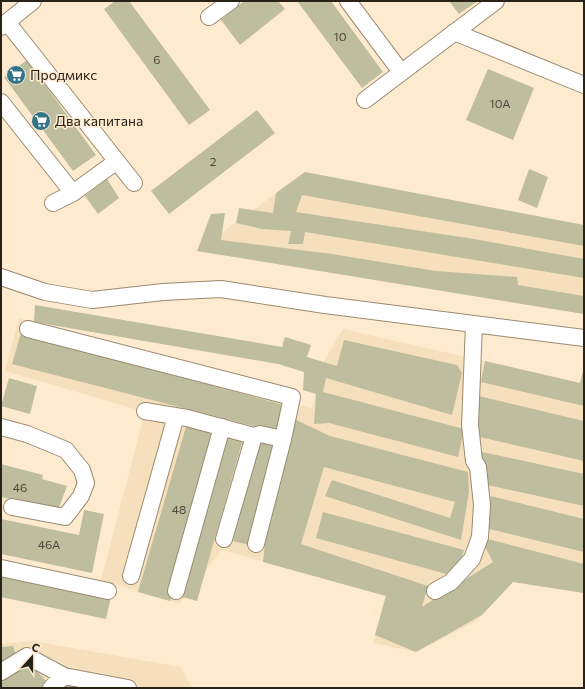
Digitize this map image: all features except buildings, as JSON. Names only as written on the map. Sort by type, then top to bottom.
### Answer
[{"type":"street","points":[[33,1],[4,25],[134,183]]},
{"type":"street","points":[[209,18],[231,1]]},
{"type":"street","points":[[348,1],[401,72]]},
{"type":"street","points":[[364,100],[496,1]]},
{"type":"street","points":[[454,32],[584,85]]},
{"type":"street","points":[[1,102],[73,193]]},
{"type":"street","points":[[53,203],[73,193],[117,161]]},
{"type":"street","points":[[1,277],[45,292],[92,300],[163,292],[221,289],[325,305],[584,338]]},
{"type":"street","points":[[434,591],[451,582],[472,559],[480,537],[482,505],[478,467],[474,461],[470,425],[474,324]]},
{"type":"street","points":[[28,329],[292,397],[256,544]]},
{"type":"street","points":[[145,412],[187,418],[254,436],[260,434],[282,439]]},
{"type":"street","points":[[131,576],[176,416]]},
{"type":"street","points":[[1,427],[27,434],[66,450],[82,470],[86,483],[81,496],[65,517],[12,507]]},
{"type":"street","points":[[176,591],[222,427]]},
{"type":"street","points":[[224,539],[254,436]]},
{"type":"street","points":[[1,568],[108,591]]},
{"type":"street","points":[[1,672],[27,656],[64,676],[128,688]]},
{"type":"street","points":[[50,688],[64,676]]},
{"type":"shaded area","points":[[305,172],[584,233],[584,314],[197,251]]},
{"type":"shaded area","points":[[19,318],[312,408],[323,363],[343,329],[584,384],[584,593],[513,582],[475,622],[416,652],[373,643],[385,596],[222,550],[179,604],[101,580],[145,412],[5,371]]},
{"type":"shaded area","points":[[33,641],[181,667],[192,688],[1,688],[1,644]]},
{"type":"place","name":"Продмикс","points":[[16,75]]},
{"type":"place","name":"Два капитана","points":[[41,121]]}]
